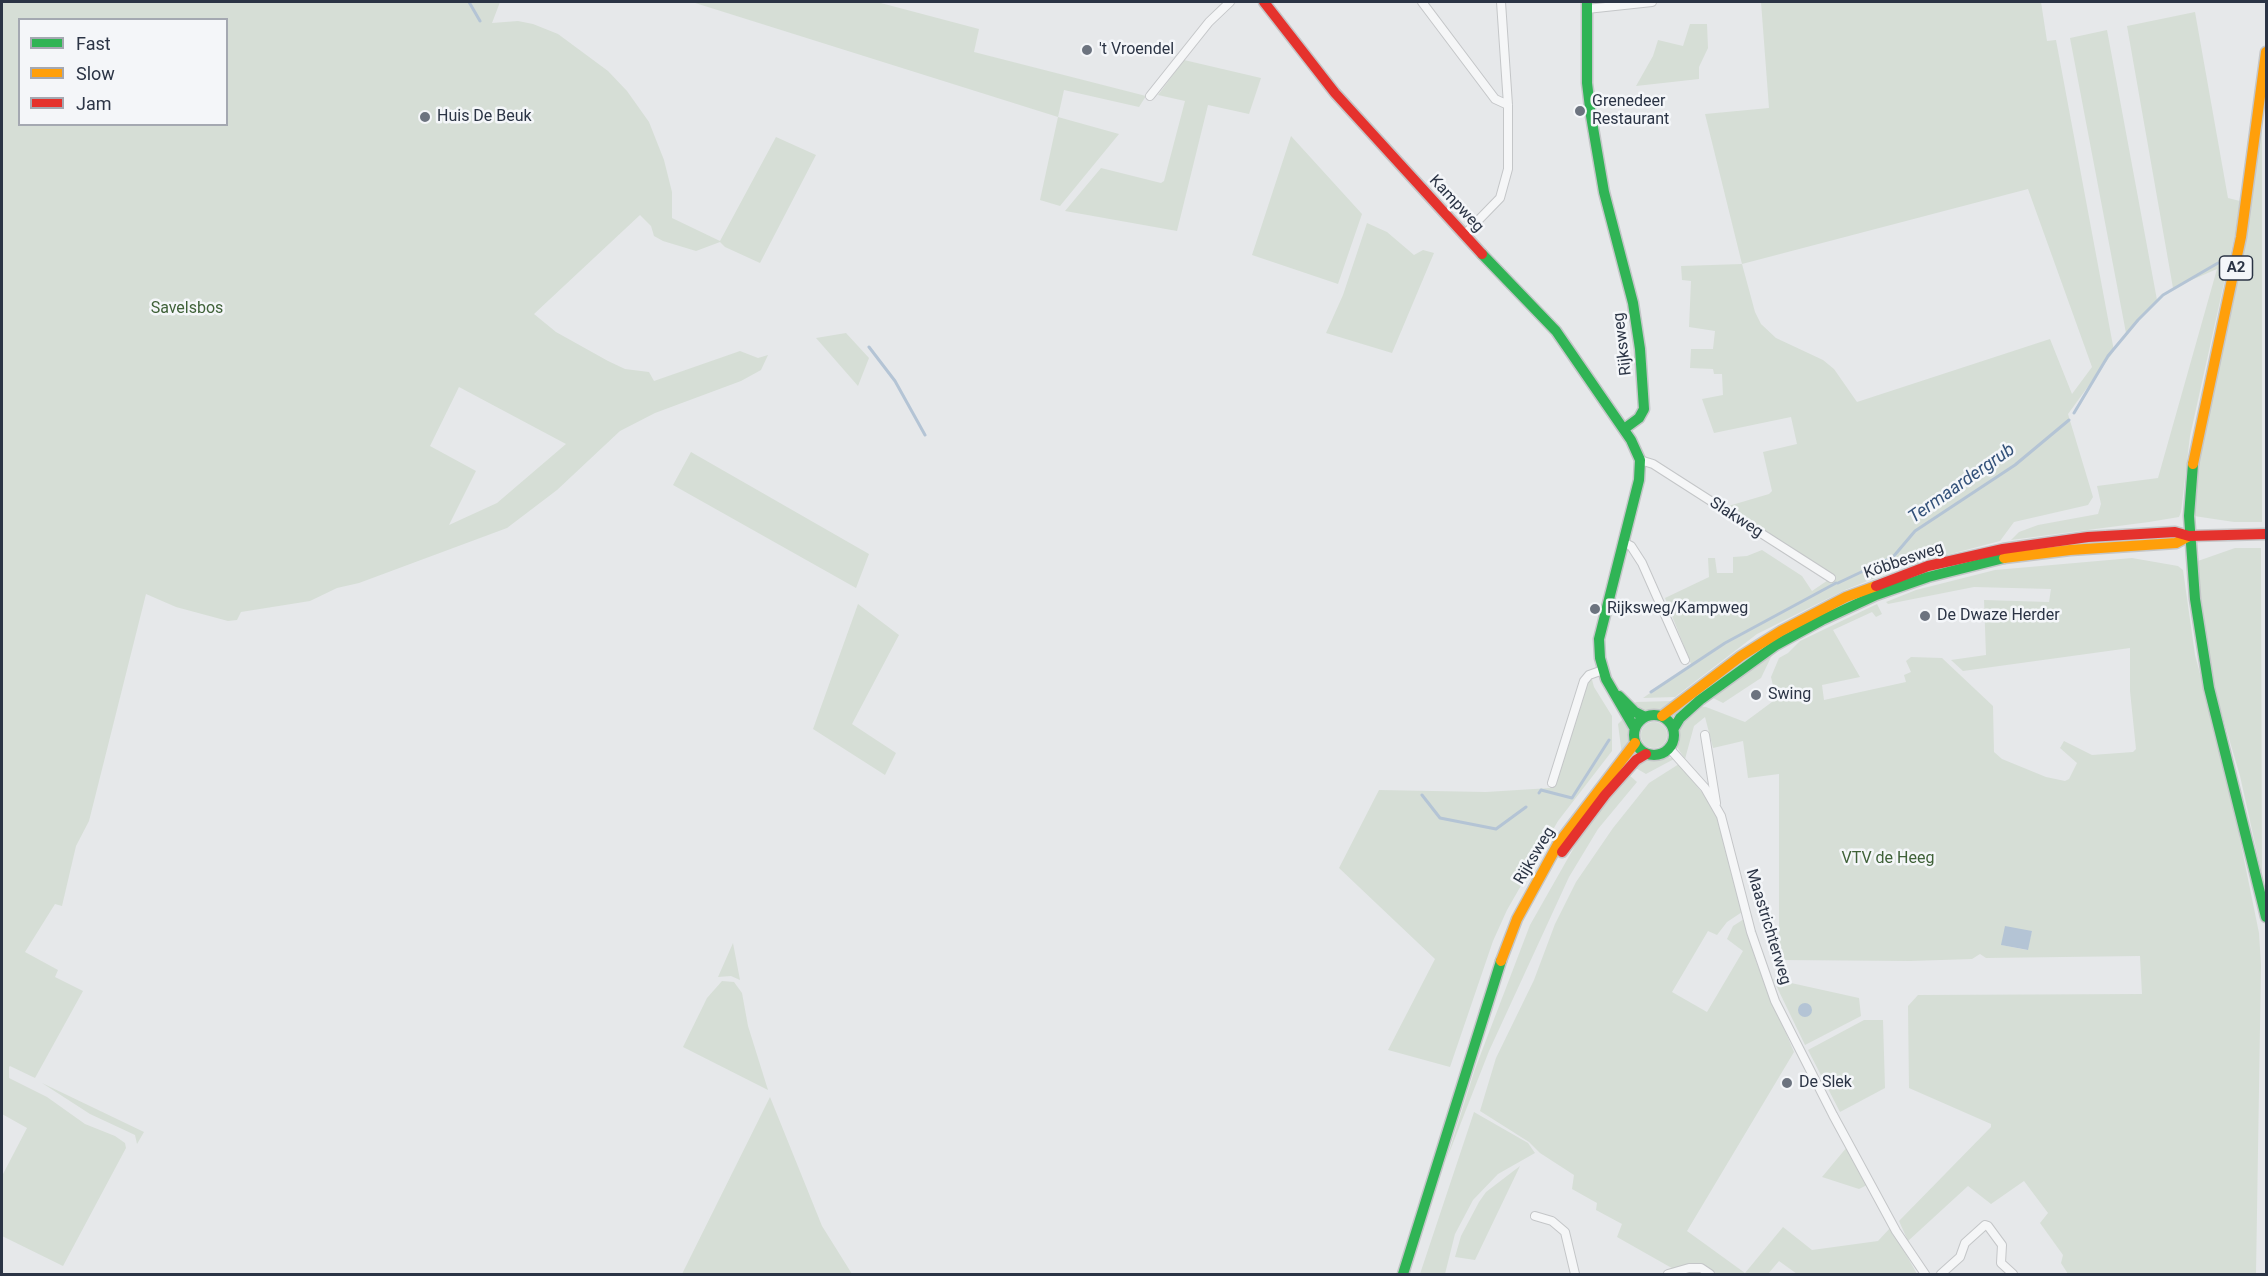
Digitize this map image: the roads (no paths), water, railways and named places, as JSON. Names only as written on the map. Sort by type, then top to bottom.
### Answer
[{"type":"main road","name":"Kampweg","points":[[1264,2],[1335,93],[1464,235],[1556,331],[1624,429]]},
{"type":"main road","name":"Rijksweg","points":[[1587,5],[1587,83],[1591,117],[1602,184],[1634,303],[1640,349],[1644,409],[1639,418],[1624,429]]},
{"type":"main road","name":"A2","points":[[2266,52],[2236,265],[2195,449],[2189,503],[2189,536],[2195,599],[2209,688],[2266,917]]},
{"type":"main road","points":[[1610,687],[1635,712],[1645,717],[1662,716],[1674,728],[1674,740],[1670,749],[1659,755],[1646,754],[1635,743],[1635,729],[1610,687],[1603,670],[1599,633],[1625,543],[1639,480],[1640,460],[1624,429]]},
{"type":"main road","name":"Köbbesweg","points":[[1662,716],[1749,651],[1818,611],[1871,587],[1920,569],[2088,537],[2175,532],[2189,536],[2266,534]]},
{"type":"main road","name":"Köbbesweg","points":[[1674,728],[1686,712],[1729,677],[1816,623],[1876,595],[2004,554]]},
{"type":"main road","points":[[1635,729],[1645,717]]},
{"type":"main road","name":"Rijksweg","points":[[1403,1275],[1509,939],[1536,881],[1572,824],[1635,743]]},
{"type":"main road","name":"Rijksweg","points":[[1489,1000],[1533,903],[1564,848],[1605,795],[1636,760],[1646,754]]},
{"type":"street","points":[[1150,96],[1209,22],[1230,2]]},
{"type":"street","points":[[1422,2],[1495,99],[1508,105]]},
{"type":"street","points":[[1464,235],[1500,198],[1508,169],[1508,105],[1501,2]]},
{"type":"street","points":[[1587,5],[1652,2]]},
{"type":"street","name":"Slakweg","points":[[1640,460],[1653,464],[1831,578]]},
{"type":"street","points":[[1625,543],[1631,546],[1642,563],[1685,660]]},
{"type":"street","points":[[1552,783],[1584,681],[1589,675],[1603,670]]},
{"type":"street","points":[[1705,735],[1717,807]]},
{"type":"street","name":"Maastrichterweg","points":[[1670,749],[1705,788],[1717,807],[1726,832],[1750,932],[1775,1001],[1842,1133],[1896,1231],[1925,1275]]},
{"type":"street","points":[[1535,1216],[1552,1221],[1564,1232],[1575,1275]]},
{"type":"street","points":[[1941,1275],[1960,1257],[1965,1243],[1985,1225],[2002,1245],[2001,1263],[2013,1275]]},
{"type":"street","points":[[1668,1275],[1689,1268],[1701,1268],[1710,1275]]},
{"type":"water","points":[[2005,926],[2032,931],[2028,950],[2001,945]]},
{"type":"water","points":[[1802,1003],[1808,1003],[1812,1010],[1808,1017],[1802,1017],[1798,1013],[1798,1007]]},
{"type":"waterway","name":"Termaardergrub","points":[[469,2],[480,21]]},
{"type":"waterway","name":"Termaardergrub","points":[[2074,413],[2108,356],[2138,320],[2163,295],[2218,263]]},
{"type":"waterway","name":"Termaardergrub","points":[[869,347],[895,381],[925,435]]},
{"type":"waterway","name":"Termaardergrub","points":[[1838,583],[1893,557],[1915,531],[2015,465],[2069,420]]},
{"type":"waterway","name":"Termaardergrub","points":[[1651,692],[1725,643],[1836,583]]},
{"type":"waterway","name":"Termaardergrub","points":[[1539,793],[1541,790],[1572,798],[1609,740]]},
{"type":"waterway","name":"Termaardergrub","points":[[1422,795],[1440,818],[1496,829],[1526,807]]},
{"type":"place","name":"'t Vroendel","points":[[1087,50]]},
{"type":"place","name":"Grenedeer Restaurant","points":[[1580,111]]},
{"type":"place","name":"Huis De Beuk","points":[[425,117]]},
{"type":"place","name":"Rijksweg/Kampweg","points":[[1595,609]]},
{"type":"place","name":"De Dwaze Herder","points":[[1925,616]]},
{"type":"place","name":"Swing","points":[[1756,695]]},
{"type":"place","name":"De Slek","points":[[1787,1083]]},
{"type":"park label","name":"Savelsbos","points":[[187,309]]},
{"type":"park label","name":"VTV de Heeg","points":[[1888,859]]}]
